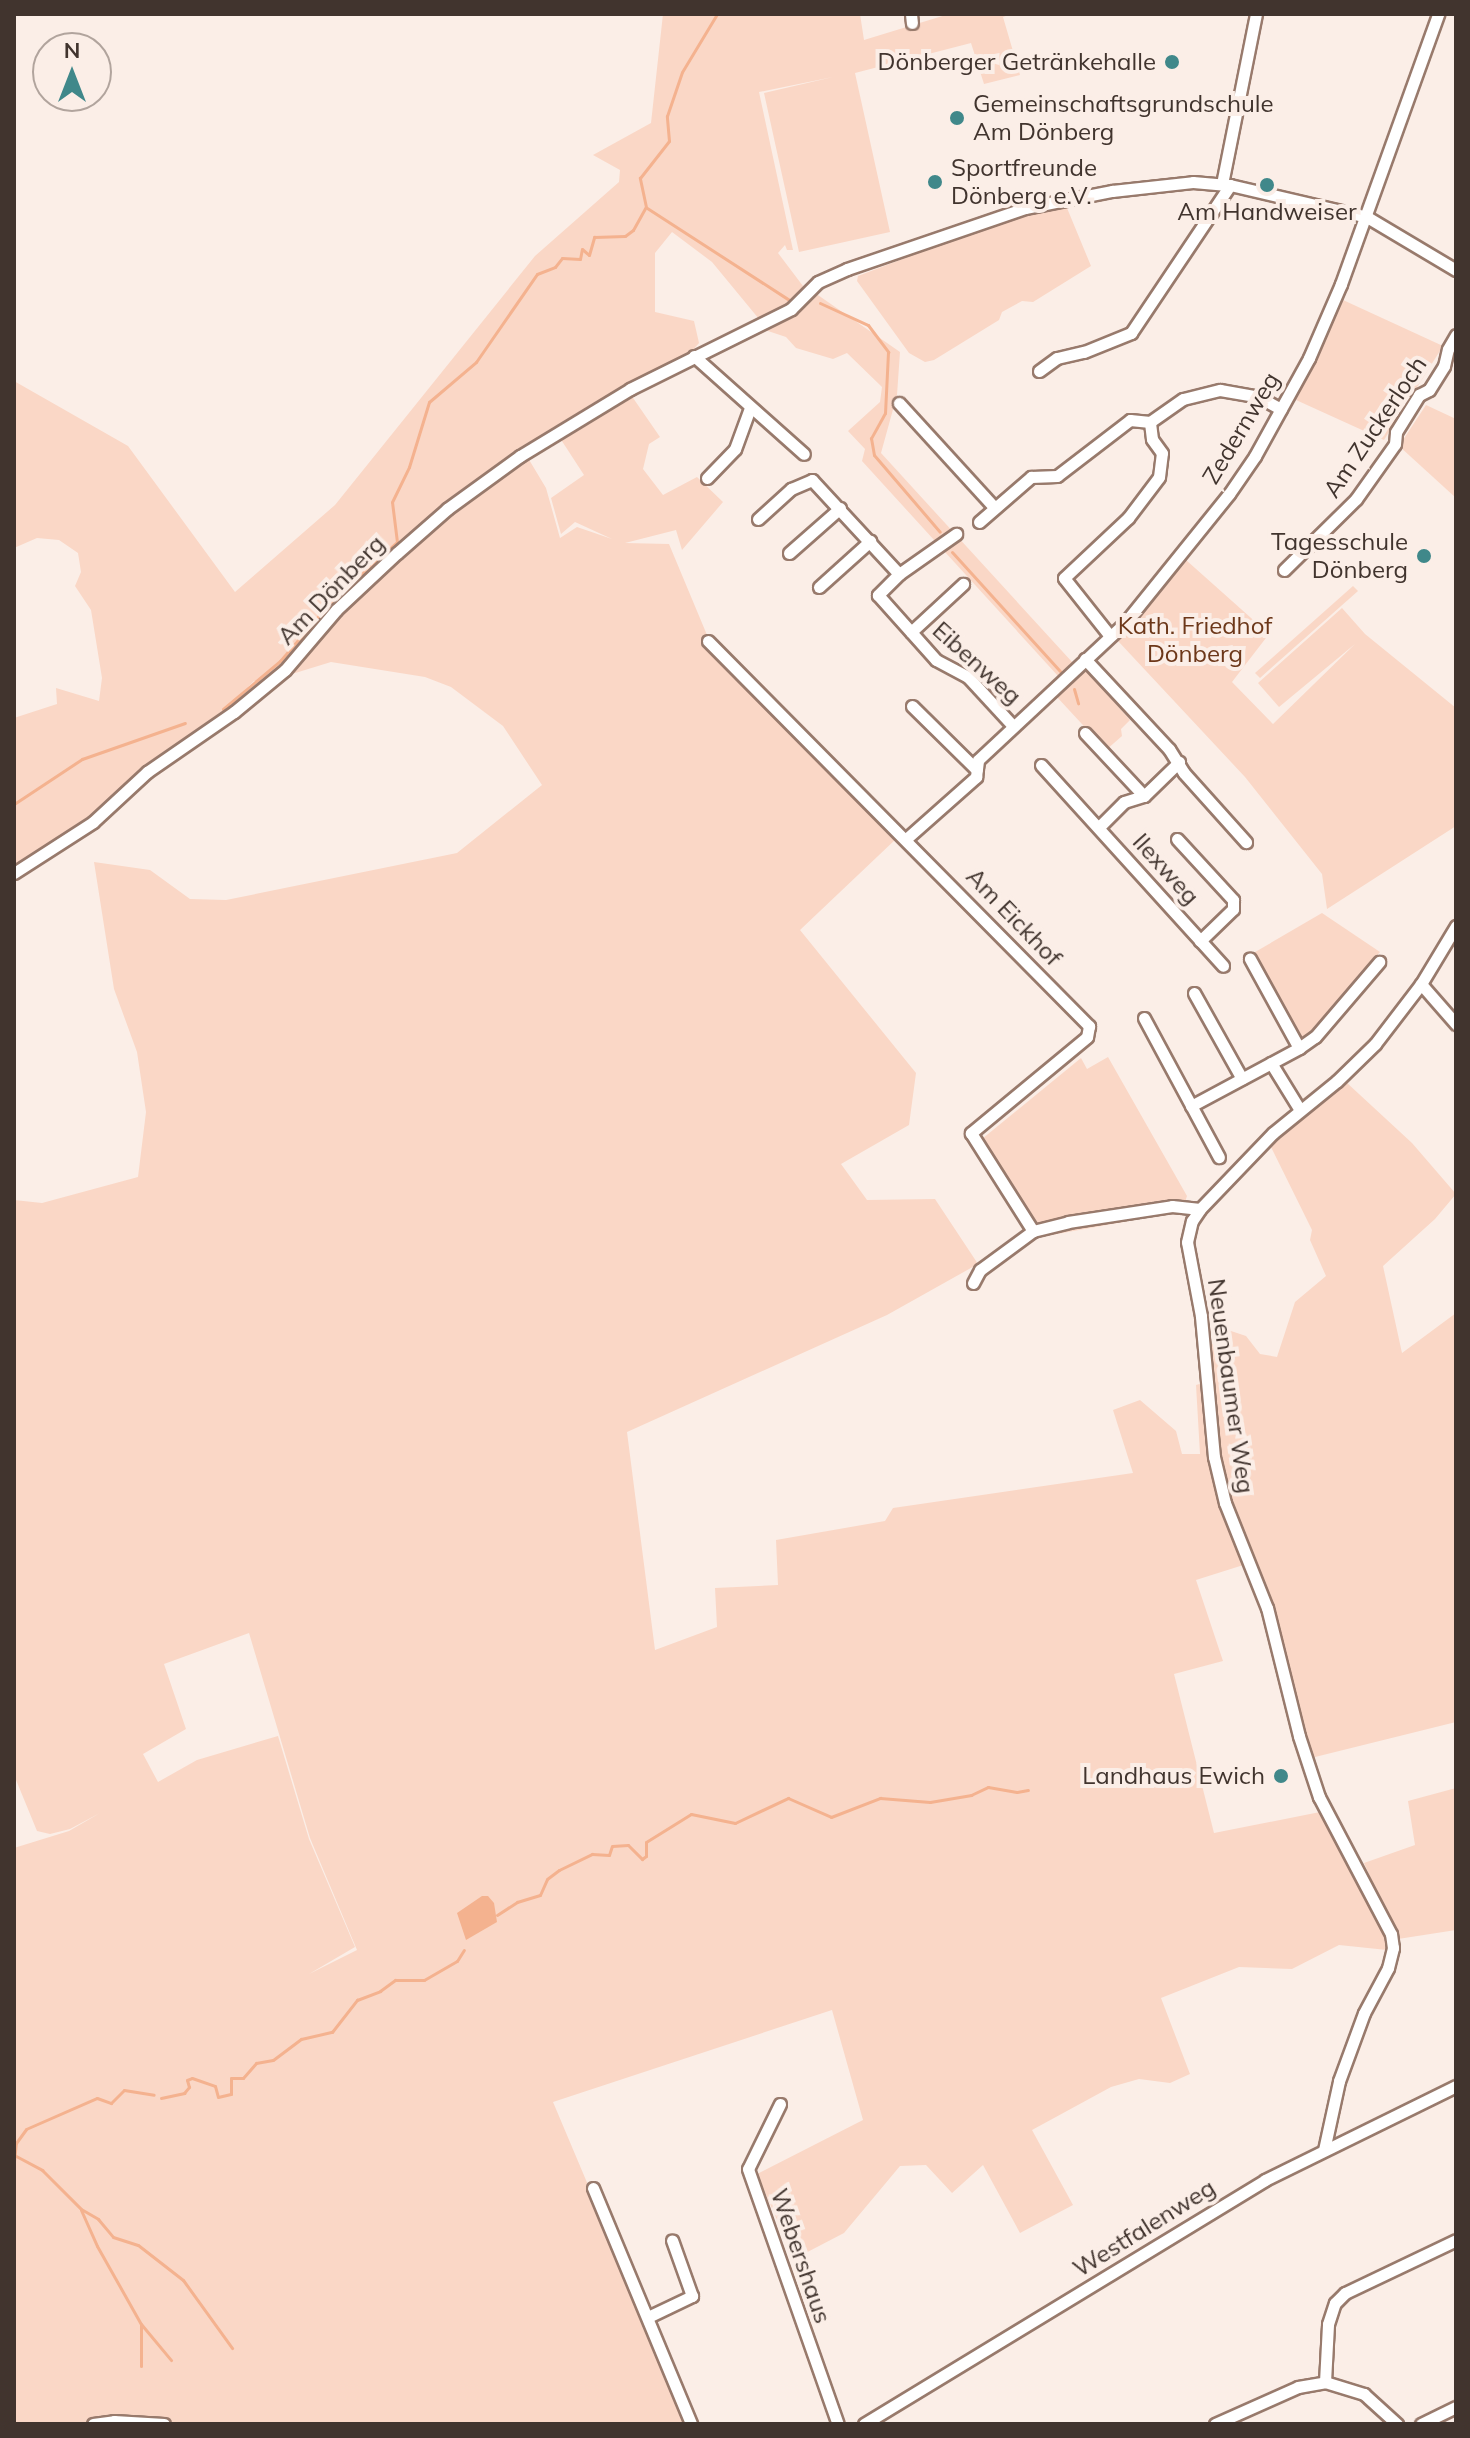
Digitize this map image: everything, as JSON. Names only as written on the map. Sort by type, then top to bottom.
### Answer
[{"type":"street","points":[[1039,371],[1057,358],[1084,352],[1131,333],[1226,185],[1256,14]]},
{"type":"street","name":"Zedernweg","points":[[906,839],[976,777],[978,760],[1110,636],[1229,494],[1309,358],[1367,217],[1438,14]]},
{"type":"street","name":"Am Dönberg","points":[[14,873],[93,822],[147,772],[234,712],[285,670],[336,610],[447,509],[552,433],[694,356],[791,309],[818,282],[832,276],[1007,214],[1112,191],[1179,183],[1226,185],[1367,217],[1456,270]]},
{"type":"street","name":"Am Zuckerloch","points":[[1284,570],[1356,499],[1395,444],[1396,432],[1419,395],[1429,390],[1444,366],[1448,349],[1456,335]]},
{"type":"street","points":[[694,356],[804,454]]},
{"type":"street","points":[[979,522],[993,506],[1031,477],[1057,476],[1130,420],[1150,422],[1183,399],[1220,390],[1259,397],[1281,409]]},
{"type":"street","points":[[899,403],[993,506]]},
{"type":"street","points":[[707,478],[735,449],[750,408]]},
{"type":"street","points":[[1110,636],[1064,578],[1128,518],[1159,477],[1162,453],[1152,439],[1150,422]]},
{"type":"street","points":[[758,519],[791,489],[812,480],[899,574]]},
{"type":"street","points":[[789,553],[840,508]]},
{"type":"street","name":"Eibenweg","points":[[956,534],[899,574],[878,595],[936,660],[968,677],[1013,726]]},
{"type":"street","points":[[819,587],[870,541]]},
{"type":"street","name":"Eibenweg","points":[[911,632],[963,584]]},
{"type":"street","name":"Am Eickhof","points":[[708,641],[1089,1026],[1087,1037],[971,1133],[1033,1231]]},
{"type":"street","points":[[1085,659],[1179,762],[1184,773],[1246,842]]},
{"type":"street","points":[[912,706],[977,770]]},
{"type":"street","name":"Ilexweg","points":[[1085,733],[1144,796]]},
{"type":"street","name":"Ilexweg","points":[[1099,827],[1124,802],[1144,796],[1179,762]]},
{"type":"street","name":"Ilexweg","points":[[1041,765],[1223,966]]},
{"type":"street","name":"Ilexweg","points":[[1177,839],[1233,900],[1233,909],[1200,941]]},
{"type":"street","name":"Neuenbaumer Weg","points":[[1324,2150],[1339,2081],[1364,2013],[1388,1968],[1393,1948],[1391,1934],[1317,1792],[1299,1736],[1267,1608],[1225,1503],[1214,1457],[1201,1316],[1187,1242],[1192,1221],[1200,1209],[1273,1133],[1357,1063],[1421,984],[1456,926]]},
{"type":"street","points":[[1250,959],[1299,1048]]},
{"type":"street","points":[[1191,1106],[1315,1037],[1379,962]]},
{"type":"street","points":[[1421,984],[1456,1024]]},
{"type":"street","points":[[1194,993],[1242,1079]]},
{"type":"street","points":[[1144,1018],[1219,1157]]},
{"type":"street","points":[[1271,1063],[1300,1110]]},
{"type":"street","points":[[973,1283],[980,1270],[1033,1231],[1068,1222],[1172,1206],[1200,1209]]},
{"type":"street","name":"Westfalenweg","points":[[864,2424],[1265,2180],[1456,2086]]},
{"type":"street","name":"Webershaus","points":[[780,2104],[748,2169],[838,2424]]},
{"type":"street","points":[[593,2188],[691,2424]]},
{"type":"street","points":[[648,2317],[692,2296],[672,2240]]},
{"type":"street","points":[[1325,2382],[1328,2324],[1335,2303],[1345,2293],[1456,2240]]},
{"type":"street","points":[[1215,2424],[1298,2387],[1325,2382],[1364,2394],[1397,2424]]},
{"type":"street","points":[[1421,2424],[1456,2407]]},
{"type":"street","points":[[93,2424],[114,2421],[164,2424]]},
{"type":"green space","points":[[663,14],[860,14],[864,40],[949,14],[1011,14],[1003,17],[1020,75],[984,84],[971,43],[855,73],[890,232],[799,252],[764,93],[833,77],[759,92],[793,250],[787,250],[785,245],[778,253],[803,286],[799,294],[788,304],[759,319],[712,262],[672,232],[655,253],[655,312],[694,321],[699,343],[692,351],[550,431],[446,501],[473,498],[528,458],[546,488],[560,538],[577,527],[612,539],[575,522],[561,534],[551,498],[584,475],[558,435],[631,395],[660,437],[649,444],[643,469],[663,495],[697,477],[723,502],[682,550],[676,530],[625,543],[669,544],[707,635],[704,647],[897,838],[800,930],[916,1073],[909,1125],[841,1164],[867,1200],[935,1199],[978,1264],[887,1315],[627,1432],[655,1650],[717,1627],[715,1588],[778,1585],[776,1540],[885,1521],[893,1508],[1133,1473],[1113,1410],[1140,1400],[1176,1431],[1182,1454],[1200,1454],[1196,1385],[1210,1381],[1209,1347],[1228,1330],[1246,1336],[1260,1354],[1277,1357],[1295,1302],[1326,1276],[1310,1240],[1312,1230],[1270,1145],[1346,1082],[1412,1143],[1456,1194],[1435,1219],[1383,1266],[1402,1353],[1456,1313],[1456,1722],[1311,1758],[1272,1603],[1256,1561],[1196,1580],[1223,1661],[1174,1674],[1214,1833],[1320,1812],[1382,1919],[1387,1950],[1339,1945],[1292,1969],[1239,1967],[1161,1998],[1190,2074],[1170,2083],[1139,2079],[1111,2087],[1032,2130],[1073,2205],[1020,2233],[983,2165],[952,2193],[926,2165],[900,2166],[844,2233],[794,2259],[757,2174],[863,2120],[832,2010],[553,2102],[689,2424],[14,2424],[14,1848],[69,1831],[100,1813],[70,1829],[50,1834],[37,1831],[14,1775],[14,1200],[42,1203],[138,1177],[146,1112],[137,1052],[114,989],[94,862],[150,870],[190,899],[226,900],[457,853],[542,785],[503,726],[451,687],[425,677],[331,662],[292,674],[267,691],[254,681],[213,720],[144,771],[90,819],[14,870],[14,718],[57,704],[56,688],[99,701],[102,678],[91,610],[75,586],[81,572],[78,553],[59,540],[37,538],[14,548],[14,381],[128,446],[235,592],[335,505],[535,256],[619,182],[620,170],[593,155],[651,123]],"holes":[[[249,1633],[310,1838],[357,1950],[309,1974],[355,1947],[309,1839],[278,1736],[197,1760],[158,1782],[143,1754],[186,1729],[164,1664]]]},
{"type":"green space","points":[[1067,208],[1091,266],[1033,302],[1022,301],[1002,312],[999,320],[934,360],[925,362],[909,353],[857,281],[858,276],[960,237],[1028,215]]},
{"type":"green space","points":[[815,293],[900,352],[897,395],[881,453],[1073,663],[1058,676],[862,461],[865,449],[848,431],[880,402],[882,387],[847,353],[833,359],[796,348],[786,337],[765,330]]},
{"type":"green space","points":[[1343,300],[1443,346],[1384,440],[1296,400]]},
{"type":"green space","points":[[1426,405],[1456,419],[1456,498],[1399,446]]},
{"type":"green space","name":"Kath. Friedhof Dönberg","points":[[1186,560],[1269,634],[1232,682],[1273,724],[1355,644],[1279,707],[1258,683],[1342,608],[1365,634],[1456,708],[1456,826],[1327,909],[1322,874],[1245,777],[1118,641]]},
{"type":"green space","points":[[1353,586],[1358,591],[1260,678],[1255,673]]},
{"type":"green space","points":[[1085,669],[1130,720],[1121,729],[1122,736],[1106,750],[1056,696]]},
{"type":"green space","points":[[1322,913],[1380,952],[1311,1034],[1299,1042],[1250,955]]},
{"type":"green space","points":[[1108,1057],[1187,1196],[1185,1202],[1175,1200],[1178,1212],[1046,1236],[982,1139],[1081,1058],[1087,1069]]},
{"type":"green space","points":[[1456,1788],[1456,1930],[1398,1939],[1364,1863],[1415,1845],[1408,1801]]},
{"type":"shaded area","points":[[482,1896],[488,1896],[494,1903],[497,1922],[466,1940],[457,1913]]},
{"type":"waterway","points":[[223,709],[280,661],[334,598],[397,542],[392,502],[409,467],[429,402],[476,362],[537,274],[555,267],[562,258],[580,259],[582,249],[589,255],[594,237],[625,236],[633,230],[646,207],[640,178],[669,141],[667,116],[682,72],[717,14]]},
{"type":"waterway","points":[[647,208],[791,301]]},
{"type":"waterway","points":[[820,303],[868,325],[888,352],[885,413],[871,438],[874,455],[940,532]]},
{"type":"waterway","points":[[952,552],[1061,672]]},
{"type":"waterway","points":[[1074,689],[1078,703]]},
{"type":"waterway","points":[[14,804],[82,759],[185,723]]},
{"type":"waterway","points":[[497,1915],[517,1902],[540,1895],[547,1879],[559,1870],[592,1854],[609,1855],[612,1846],[628,1845],[642,1859],[646,1856],[646,1842],[691,1814],[735,1823],[788,1798],[831,1817],[880,1798],[930,1802],[971,1795],[988,1787],[1017,1792],[1028,1790]]},
{"type":"waterway","points":[[161,2098],[184,2093],[189,2087],[187,2080],[192,2078],[215,2086],[218,2097],[231,2094],[231,2078],[243,2078],[256,2063],[273,2060],[301,2039],[332,2032],[357,2000],[380,1991],[395,1980],[424,1980],[457,1961],[464,1950]]},
{"type":"waterway","points":[[14,2161],[16,2143],[26,2129],[97,2098],[111,2103],[124,2090],[154,2095]]},
{"type":"waterway","points":[[16,2156],[42,2170],[81,2209],[98,2219],[113,2237],[138,2245],[183,2280],[232,2348]]},
{"type":"waterway","points":[[81,2210],[97,2246],[141,2324],[171,2360]]},
{"type":"waterway","points":[[141,2325],[141,2366]]},
{"type":"place","name":"Dönberger Getränkehalle","points":[[1172,62]]},
{"type":"place","name":"Gemeinschaftsgrundschule Am Dönberg","points":[[957,118]]},
{"type":"place","name":"Sportfreunde Dönberg e.V.","points":[[935,182]]},
{"type":"place","name":"Am Handweiser","points":[[1267,185]]},
{"type":"place","name":"Tagesschule Dönberg","points":[[1424,556]]},
{"type":"place","name":"Landhaus Ewich","points":[[1281,1776]]}]
